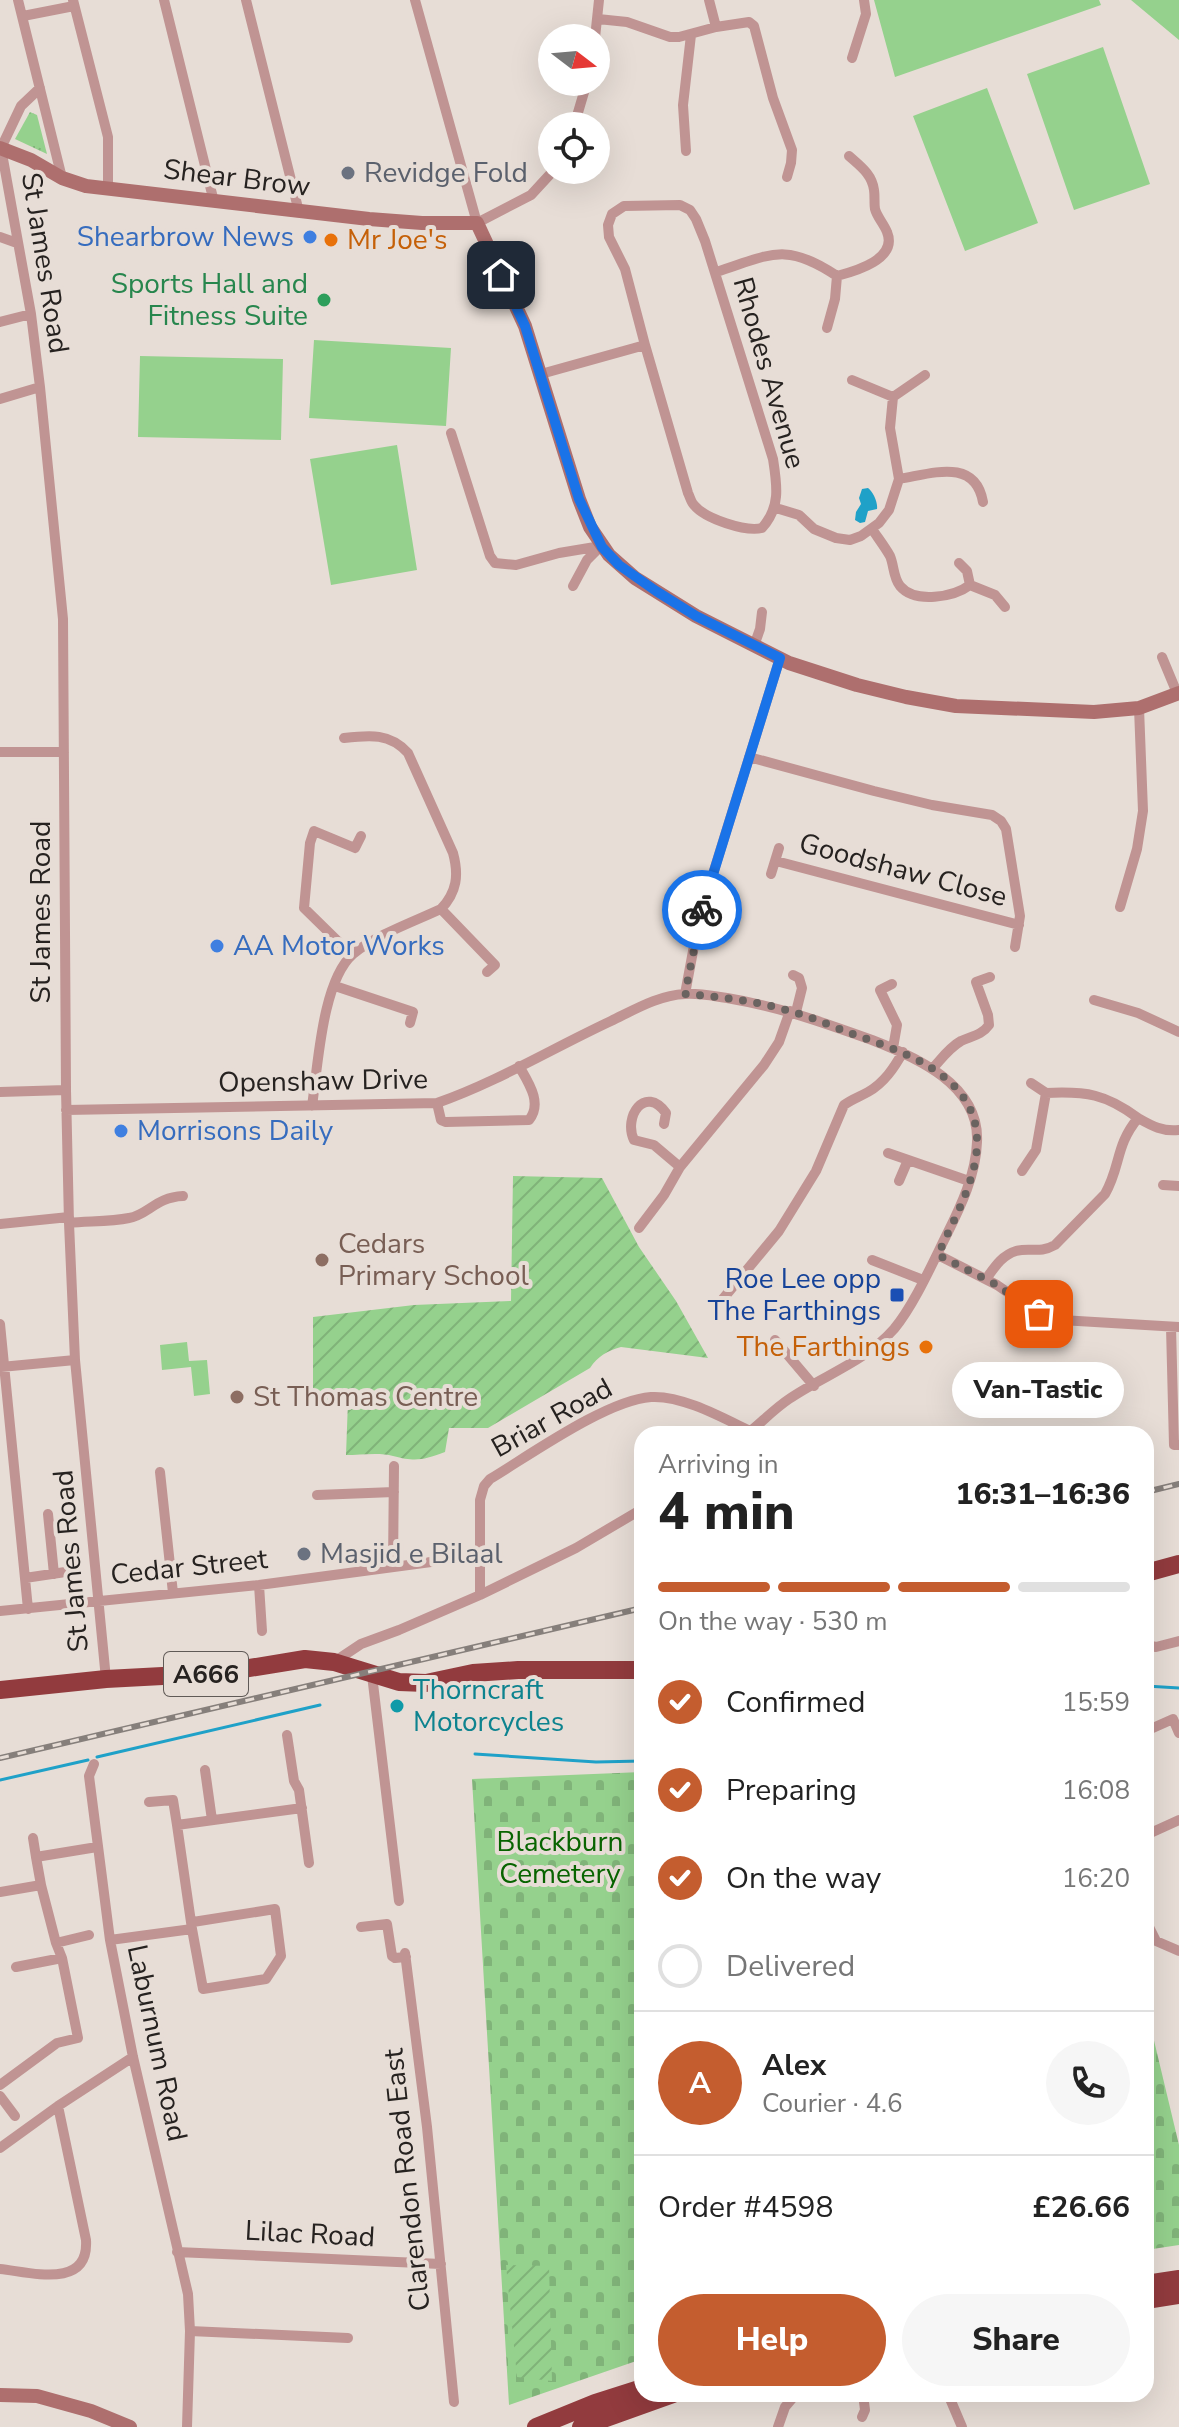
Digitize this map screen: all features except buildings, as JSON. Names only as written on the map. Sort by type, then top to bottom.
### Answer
[{"type":"highway","points":[[1154,1571],[1179,1564]]},
{"type":"highway","name":"A666","points":[[0,1690],[106,1679],[219,1673],[305,1659],[334,1662],[399,1682],[426,1683],[473,1673],[518,1670],[634,1670]]},
{"type":"highway","points":[[1154,2283],[1179,2279]]},
{"type":"highway","points":[[1154,2299],[1179,2295]]},
{"type":"highway","points":[[536,2427],[634,2391]]},
{"type":"highway","points":[[581,2427],[651,2402]]},
{"type":"main road","name":"Shear Brow","points":[[0,148],[86,186],[299,212],[422,223],[477,223]]},
{"type":"main road","points":[[477,223],[525,326],[579,499],[602,546],[635,578],[696,616],[780,658],[857,685],[906,697],[956,706],[1094,712],[1139,708],[1178,693]]},
{"type":"main road","points":[[0,2395],[37,2396],[91,2411],[130,2427]]},
{"type":"street","points":[[18,0],[62,178]]},
{"type":"street","points":[[164,0],[214,202]]},
{"type":"street","points":[[246,0],[299,212]]},
{"type":"street","points":[[415,0],[477,223],[531,195],[541,184]]},
{"type":"street","points":[[597,24],[599,0]]},
{"type":"street","points":[[709,0],[716,27]]},
{"type":"street","points":[[852,58],[866,14],[864,0]]},
{"type":"street","points":[[23,16],[74,3],[108,137],[108,189]]},
{"type":"street","points":[[598,19],[627,22],[664,37],[691,35],[744,21],[754,26],[776,108],[792,150],[787,177]]},
{"type":"street","points":[[686,151],[683,105],[691,35]]},
{"type":"street","points":[[0,148],[21,106],[40,88]]},
{"type":"street","name":"St James Road","points":[[0,148],[31,314],[63,619],[69,1220],[75,1360],[106,1679]]},
{"type":"street","points":[[837,276],[874,262],[889,245],[888,233],[875,211],[873,182],[849,156]]},
{"type":"street","name":"Rhodes Avenue","points":[[671,204],[690,210],[696,219],[716,272],[773,459],[777,483],[776,508],[762,528],[752,531],[707,515],[694,506],[645,345],[625,269],[609,237],[608,225],[612,214],[624,206],[671,204]]},
{"type":"street","points":[[0,237],[17,243]]},
{"type":"street","points":[[716,272],[776,253],[787,253],[813,261],[837,276]]},
{"type":"street","points":[[827,328],[837,276]]},
{"type":"street","points":[[0,322],[31,314]]},
{"type":"street","points":[[541,374],[645,345]]},
{"type":"street","points":[[776,508],[799,515],[814,529],[836,538],[850,540],[872,529],[889,510],[899,479],[890,428],[893,397],[925,375]]},
{"type":"street","points":[[852,380],[893,397]]},
{"type":"street","points":[[0,399],[40,387]]},
{"type":"street","points":[[451,433],[490,556],[495,563],[516,565],[559,553],[602,546]]},
{"type":"street","points":[[899,479],[961,472],[975,482],[983,502]]},
{"type":"street","points":[[872,529],[889,556],[898,583],[907,592],[934,597],[953,595],[970,585]]},
{"type":"street","points":[[573,586],[587,560],[602,546]]},
{"type":"street","points":[[959,563],[967,571],[970,585]]},
{"type":"street","points":[[970,585],[995,595],[1005,607]]},
{"type":"street","points":[[754,646],[762,612]]},
{"type":"street","points":[[1162,657],[1178,693]]},
{"type":"street","points":[[685,994],[699,919],[780,658]]},
{"type":"street","points":[[1120,907],[1137,849],[1143,811],[1139,708]]},
{"type":"street","points":[[312,1106],[327,1009],[343,965],[365,945],[441,909],[450,900],[457,884],[457,867],[408,753],[397,742],[380,736],[344,738]]},
{"type":"street","points":[[0,752],[64,752]]},
{"type":"street","points":[[749,757],[932,805],[992,815],[1001,821],[1006,829],[1017,894],[1019,925],[1015,947]]},
{"type":"street","points":[[352,955],[304,908],[310,843],[314,831],[355,848],[361,836]]},
{"type":"street","points":[[771,874],[779,848]]},
{"type":"street","name":"Goodshaw Close","points":[[776,861],[1019,925]]},
{"type":"street","points":[[441,909],[495,965],[487,972]]},
{"type":"street","points":[[639,1228],[680,1167],[748,1087],[779,1042],[802,988],[799,978],[793,975]]},
{"type":"street","points":[[933,1068],[951,1048],[984,1032],[989,1025],[976,982],[990,977]]},
{"type":"street","points":[[722,1300],[779,1231],[816,1171],[844,1105],[869,1092],[895,1067],[897,1025],[880,990],[892,984]]},
{"type":"street","points":[[335,986],[413,1012],[410,1023]]},
{"type":"street","name":"Openshaw Drive","points":[[66,1110],[437,1103],[467,1093],[649,1003],[685,994],[724,998],[793,1012],[898,1050],[933,1068],[962,1096],[974,1120],[977,1141],[969,1181],[938,1255],[895,1328],[873,1349],[789,1399],[757,1426]]},
{"type":"street","points":[[1094,1000],[1138,1013],[1179,1032]]},
{"type":"street","points":[[437,1103],[441,1120],[446,1122],[529,1120],[534,1113],[535,1101],[519,1066]]},
{"type":"street","points":[[1031,1083],[1046,1093],[1093,1094],[1110,1100],[1156,1128],[1179,1130]]},
{"type":"street","points":[[0,1092],[66,1090]]},
{"type":"street","points":[[1022,1171],[1036,1150],[1046,1093]]},
{"type":"street","points":[[664,1124],[666,1113],[662,1107],[656,1102],[647,1101],[635,1110],[630,1132],[634,1140],[654,1145],[680,1167]]},
{"type":"street","points":[[986,1279],[1008,1255],[1017,1251],[1046,1250],[1055,1245],[1105,1194],[1111,1184],[1121,1144],[1138,1118]]},
{"type":"street","points":[[888,1153],[969,1181]]},
{"type":"street","points":[[899,1181],[908,1160]]},
{"type":"street","points":[[1163,1185],[1179,1186]]},
{"type":"street","points":[[0,1224],[131,1218],[153,1204],[172,1196],[183,1196]]},
{"type":"street","points":[[938,1255],[986,1279],[1039,1314],[1061,1320],[1175,1327],[1174,1445],[1179,1445]]},
{"type":"street","points":[[872,1260],[923,1280]]},
{"type":"street","points":[[0,1324],[28,1609]]},
{"type":"street","points":[[775,1340],[814,1386]]},
{"type":"street","points":[[2,1367],[75,1360]]},
{"type":"street","name":"Briar Road","points":[[480,1595],[480,1500],[484,1486],[503,1471],[593,1417],[628,1402],[652,1397],[697,1408],[734,1426]]},
{"type":"street","points":[[393,1566],[394,1466]]},
{"type":"street","points":[[160,1472],[173,1593]]},
{"type":"street","points":[[317,1495],[394,1492]]},
{"type":"street","points":[[48,1514],[54,1574]]},
{"type":"street","points":[[334,1662],[361,1644],[480,1595],[576,1548],[634,1514]]},
{"type":"street","name":"Cedar Street","points":[[0,1611],[259,1585],[431,1562]]},
{"type":"street","points":[[25,1578],[72,1571]]},
{"type":"street","points":[[259,1585],[262,1631]]},
{"type":"street","points":[[1154,1647],[1179,1641]]},
{"type":"street","points":[[372,1675],[399,1901]]},
{"type":"street","points":[[1154,1727],[1173,1719],[1179,1733]]},
{"type":"street","points":[[287,1735],[294,1781],[299,1790],[309,1863]]},
{"type":"street","name":"Laburnum Road","points":[[94,1764],[89,1776],[110,1940],[133,2057],[188,2294],[187,2427]]},
{"type":"street","points":[[205,1770],[212,1820]]},
{"type":"street","points":[[110,1940],[192,1926],[275,1909],[281,1956],[266,1979],[203,1989],[192,1926],[173,1800],[149,1802]]},
{"type":"street","points":[[177,1825],[302,1808]]},
{"type":"street","points":[[1154,1831],[1179,1820]]},
{"type":"street","points":[[0,2085],[57,2043],[78,2038],[62,1958],[41,1885],[33,1838]]},
{"type":"street","points":[[36,1857],[97,1847]]},
{"type":"street","points":[[0,1892],[41,1885]]},
{"type":"street","name":"Clarendon Road East","points":[[361,1927],[387,1924],[392,1956],[406,1955],[454,2402]]},
{"type":"street","points":[[56,1943],[89,1935]]},
{"type":"street","points":[[1154,1937],[1156,1941],[1178,1949]]},
{"type":"street","points":[[16,1967],[62,1958]]},
{"type":"street","points":[[0,2148],[133,2057]]},
{"type":"street","points":[[0,2096],[15,2116]]},
{"type":"street","points":[[0,2269],[64,2275],[78,2265],[85,2252],[86,2240],[58,2106]]},
{"type":"street","name":"Lilac Road","points":[[177,2252],[441,2264]]},
{"type":"street","points":[[190,2331],[348,2338]]},
{"type":"street","points":[[778,2427],[789,2402]]},
{"type":"street","points":[[862,2417],[867,2402]]},
{"type":"street","points":[[951,2402],[962,2427]]},
{"type":"green space","points":[[874,0],[1099,0],[1101,5],[895,77]]},
{"type":"green space","points":[[1131,0],[1179,0],[1179,40]]},
{"type":"green space","points":[[1103,47],[1150,184],[1074,210],[1027,74]]},
{"type":"green space","points":[[987,88],[1038,223],[965,251],[913,116]]},
{"type":"green space","points":[[30,112],[37,115],[47,154],[15,139]]},
{"type":"green space","points":[[314,340],[451,348],[446,426],[309,418]]},
{"type":"green space","points":[[140,356],[283,359],[281,440],[138,437]]},
{"type":"green space","points":[[397,445],[417,570],[331,585],[310,459]]},
{"type":"green space","points":[[513,1176],[602,1178],[639,1247],[676,1301],[708,1358],[621,1347],[603,1354],[590,1368],[488,1428],[449,1428],[445,1452],[414,1459],[382,1454],[346,1455],[348,1401],[313,1407],[313,1317],[414,1305],[511,1301]]},
{"type":"green space","points":[[187,1342],[189,1361],[207,1360],[210,1394],[194,1396],[191,1367],[162,1370],[160,1345]]},
{"type":"green space","name":"Blackburn Cemetery","points":[[634,1772],[634,2362],[509,2405],[472,1779]]},
{"type":"green space","points":[[1154,2040],[1179,2145],[1179,2245],[1154,2249]]},
{"type":"green space","points":[[506,2265],[549,2266],[552,2381],[517,2377]]},
{"type":"water","points":[[868,488],[875,497],[877,509],[868,511],[865,522],[860,523],[855,520],[861,504],[859,498],[862,489]]},
{"type":"waterway","points":[[1154,1686],[1179,1688]]},
{"type":"waterway","points":[[97,1757],[320,1705]]},
{"type":"waterway","points":[[475,1754],[596,1762],[634,1761]]},
{"type":"waterway","points":[[0,1780],[88,1760]]},
{"type":"railway","points":[[1154,1490],[1179,1484]]},
{"type":"railway","points":[[0,1758],[634,1610]]},
{"type":"way so far","points":[[702,910],[685,994],[738,1000],[790,1011],[893,1048],[933,1068],[962,1096],[974,1120],[977,1141],[974,1162],[955,1219],[938,1255],[997,1285],[1039,1314]]},
{"type":"place","name":"Revidge Fold","points":[[348,173]]},
{"type":"place","name":"Shearbrow News","points":[[310,237]]},
{"type":"place","name":"Mr Joe's","points":[[331,240]]},
{"type":"place","name":"Sports Hall and Fitness Suite","points":[[324,300]]},
{"type":"place","name":"AA Motor Works","points":[[217,946]]},
{"type":"place","name":"Morrisons Daily","points":[[121,1131]]},
{"type":"place","name":"Cedars Primary School","points":[[322,1260]]},
{"type":"place","name":"Roe Lee opp The Farthings","points":[[897,1295]]},
{"type":"place","name":"Van-Tastic","points":[[1039,1314]]},
{"type":"place","name":"The Farthings","points":[[926,1347]]},
{"type":"place","name":"St Thomas Centre","points":[[237,1397]]},
{"type":"place","name":"Masjid e Bilaal","points":[[304,1554]]},
{"type":"place","name":"Thorncraft Motorcycles","points":[[397,1706]]},
{"type":"route","points":[[501,275],[525,326],[579,499],[602,547],[635,578],[696,616],[780,658],[702,910]]}]
